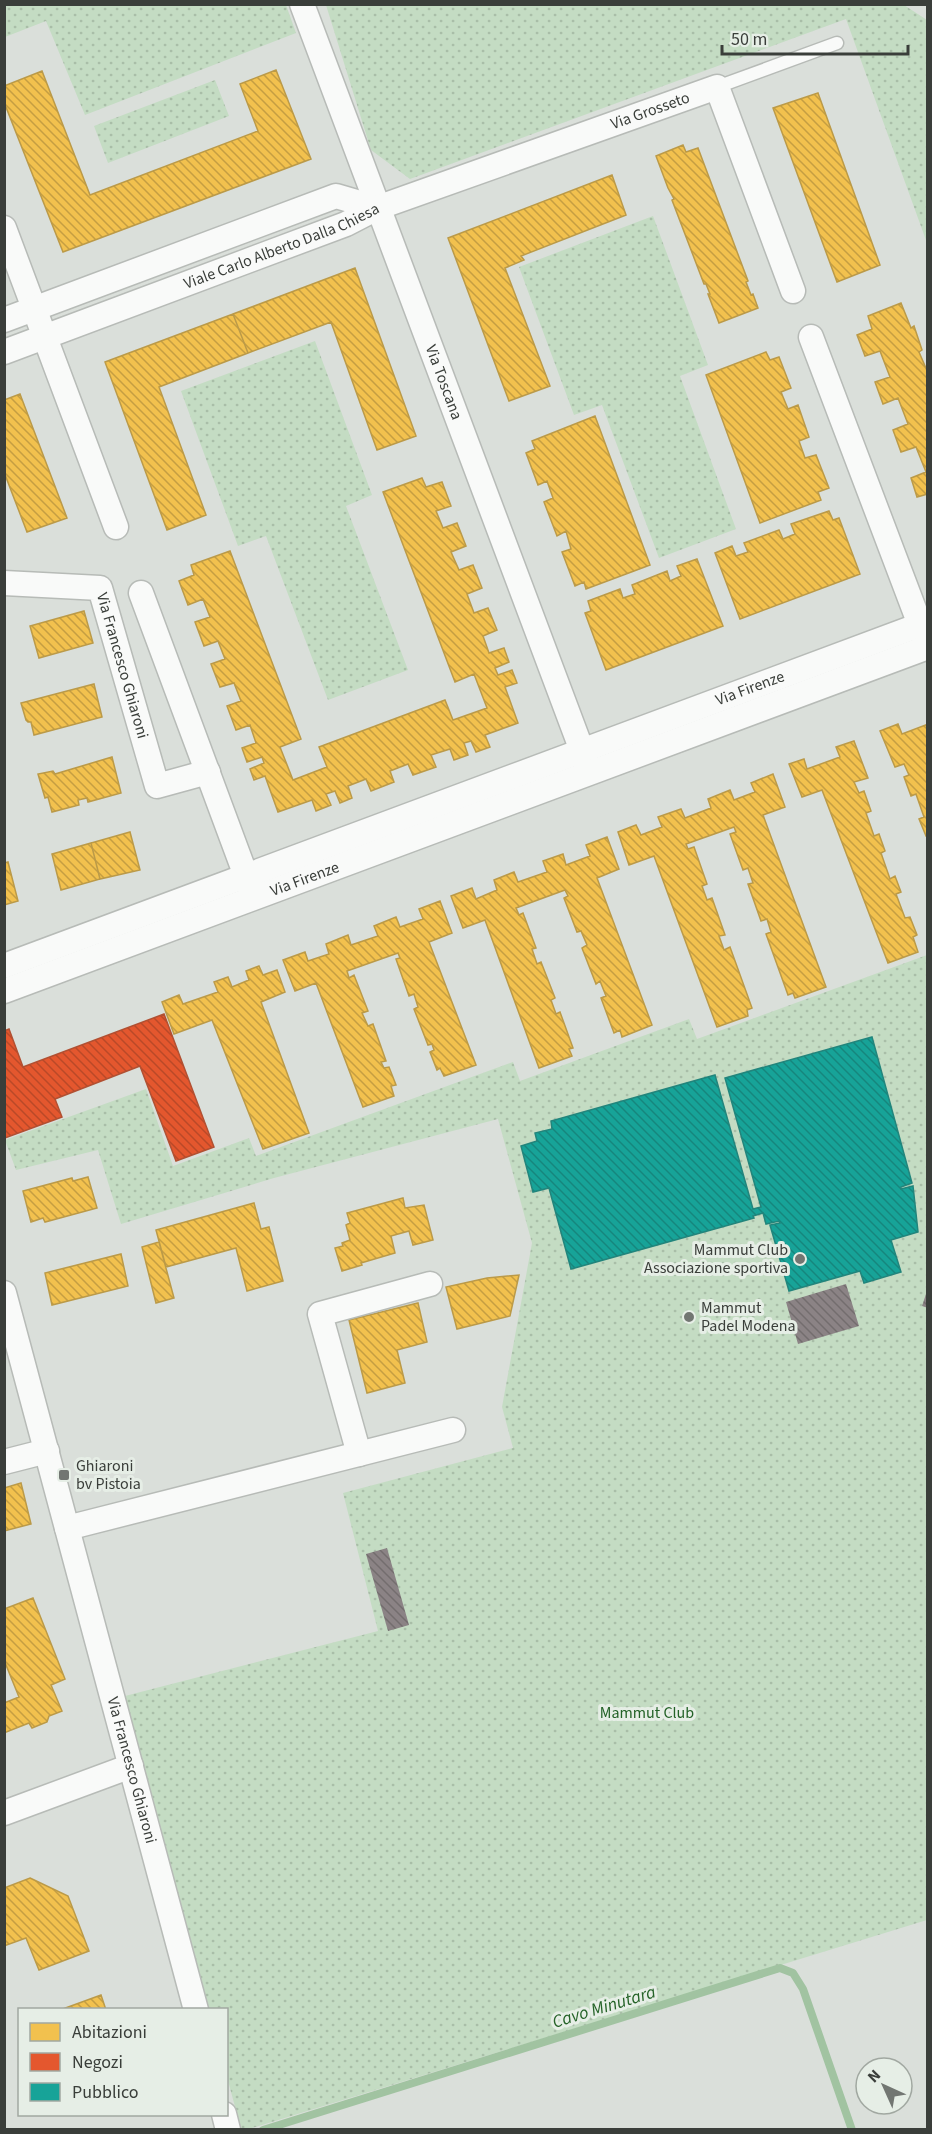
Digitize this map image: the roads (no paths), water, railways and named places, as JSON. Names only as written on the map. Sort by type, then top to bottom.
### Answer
[{"type":"street","name":"Via Toscana","points":[[301,7],[586,761]]},
{"type":"street","name":"Via Grosseto","points":[[377,208],[717,87]]},
{"type":"street","points":[[717,87],[794,291]]},
{"type":"street","name":"Viale Carlo Alberto Dalla Chiesa","points":[[4,320],[336,196],[377,208]]},
{"type":"street","name":"Viale Carlo Alberto Dalla Chiesa","points":[[4,352],[346,224],[377,208]]},
{"type":"street","points":[[4,228],[116,527]]},
{"type":"street","name":"Via Firenze","points":[[4,991],[250,887],[925,635],[811,337]]},
{"type":"street","name":"Via Francesco Ghiaroni","points":[[4,583],[100,588],[157,786],[207,772]]},
{"type":"street","name":"Via Firenze","points":[[141,593],[250,887]]},
{"type":"street","name":"Via Firenze","points":[[4,966],[250,887]]},
{"type":"street","points":[[359,1454],[320,1314],[430,1284]]},
{"type":"street","name":"Via Francesco Ghiaroni","points":[[4,1293],[195,2008]]},
{"type":"street","points":[[67,1528],[453,1430]]},
{"type":"street","points":[[4,1462],[47,1451]]},
{"type":"street","points":[[4,1813],[131,1766]]},
{"type":"lane","points":[[717,87],[837,43]]},
{"type":"waterway","name":"Cavo Minutara","points":[[263,2130],[780,1968],[793,1973],[803,1989],[852,2130]]},
{"type":"place","name":"Mammut Club Associazione sportiva","points":[[800,1259]]},
{"type":"place","name":"Mammut Padel Modena","points":[[689,1317]]},
{"type":"place","name":"Ghiaroni bv Pistoia","points":[[64,1475]]},
{"type":"park label","name":"Mammut Club","points":[[647,1713]]}]
